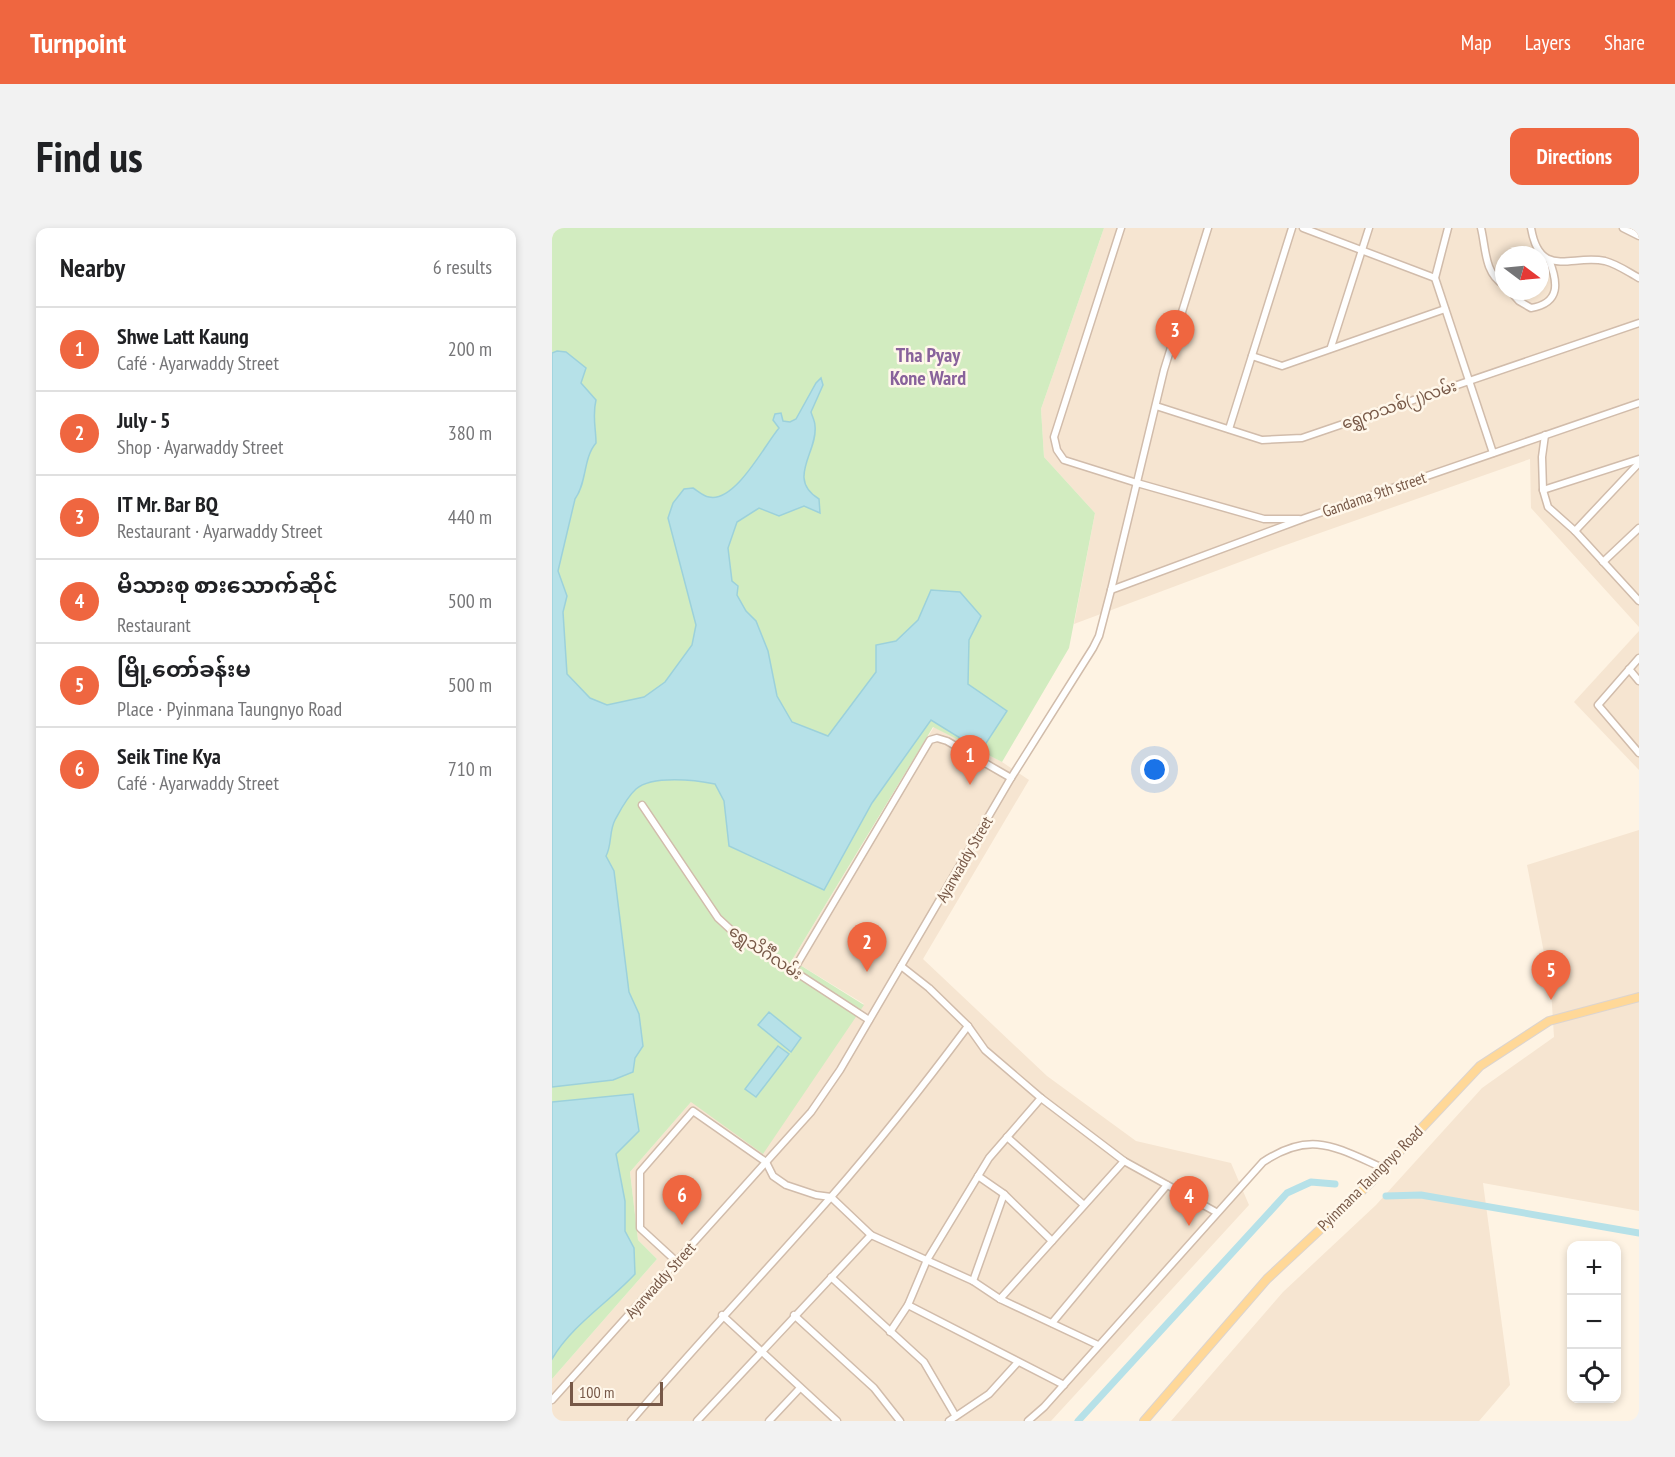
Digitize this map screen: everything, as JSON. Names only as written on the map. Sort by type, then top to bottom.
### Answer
[{"type":"main road","name":"Pyinmana Taungnyo Road","points":[[1144,1421],[1267,1279],[1383,1168],[1480,1066],[1550,1021],[1639,997]]},
{"type":"street","points":[[1121,228],[1054,437],[1056,450],[1064,460],[1264,519],[1305,518]]},
{"type":"street","name":"Ayarwaddy Street","points":[[552,1400],[811,1112],[902,966],[1011,778],[1099,636],[1164,370],[1208,228]]},
{"type":"street","points":[[1229,429],[1292,228]]},
{"type":"street","points":[[1303,228],[1435,278]]},
{"type":"street","points":[[1331,347],[1369,228]]},
{"type":"street","points":[[1448,228],[1435,278],[1494,453]]},
{"type":"street","points":[[1481,228],[1488,265],[1495,279]]},
{"type":"street","points":[[1530,228],[1536,246]]},
{"type":"street","points":[[1623,228],[1639,236]]},
{"type":"street","points":[[1549,299],[1556,290],[1557,279],[1549,260],[1604,261],[1639,278]]},
{"type":"street","points":[[1518,300],[1531,308],[1547,300]]},
{"type":"street","points":[[1252,356],[1282,366],[1445,309]]},
{"type":"street","name":"ရွှေကသစ်(၂)လမ်း","points":[[1156,406],[1262,440],[1302,438],[1469,379],[1639,323]]},
{"type":"street","name":"Gandama 9th street","points":[[1111,590],[1305,518],[1639,403]]},
{"type":"street","points":[[1545,435],[1542,457],[1543,490],[1548,507],[1575,531],[1637,597]]},
{"type":"street","points":[[1543,490],[1639,461]]},
{"type":"street","points":[[1575,531],[1639,461]]},
{"type":"street","points":[[1603,562],[1639,528]]},
{"type":"street","points":[[1639,658],[1598,705],[1639,753]]},
{"type":"street","points":[[1629,669],[1639,681]]},
{"type":"street","points":[[794,971],[930,740],[937,738],[946,741],[1011,778]]},
{"type":"street","name":"ရွှေသိင်္ဂီလမ်း","points":[[642,805],[718,918],[731,930],[869,1020]]},
{"type":"street","points":[[902,966],[929,988],[968,1026],[985,1050],[1041,1098],[1124,1161],[1216,1212]]},
{"type":"street","points":[[631,1421],[722,1315],[831,1197],[911,1102],[968,1026]]},
{"type":"street","points":[[890,1332],[908,1305],[927,1260],[978,1176],[1007,1137],[1041,1098]]},
{"type":"street","points":[[677,1262],[640,1228],[638,1177],[645,1164],[689,1114],[697,1112],[766,1162],[773,1176],[786,1185],[816,1195],[831,1197],[871,1235],[973,1281],[1000,1299],[1098,1345]]},
{"type":"street","points":[[1007,1137],[1084,1205]]},
{"type":"street","points":[[1028,1421],[1064,1385],[1263,1162],[1285,1147],[1312,1142],[1383,1168]]},
{"type":"street","points":[[1000,1299],[1124,1161]]},
{"type":"street","points":[[978,1176],[1004,1194],[1052,1241]]},
{"type":"street","points":[[1053,1323],[1167,1185]]},
{"type":"street","points":[[973,1281],[1004,1194]]},
{"type":"street","points":[[697,1421],[760,1351],[871,1235]]},
{"type":"street","points":[[831,1276],[924,1362],[955,1415]]},
{"type":"street","points":[[908,1305],[1064,1385]]},
{"type":"street","points":[[722,1315],[837,1421]]},
{"type":"street","points":[[794,1315],[874,1388],[900,1421]]},
{"type":"street","points":[[949,1421],[989,1394],[1018,1362]]},
{"type":"street","points":[[769,1421],[800,1388]]},
{"type":"shaded area","points":[[1104,228],[1639,228],[1639,627],[1531,508],[1530,459],[1283,546],[1074,624],[1095,513],[1044,457],[1041,409]]},
{"type":"shaded area","points":[[1639,631],[1639,770],[1574,702]]},
{"type":"shaded area","points":[[934,727],[1002,762],[1029,780],[923,959],[1047,1076],[1136,1141],[1231,1163],[1249,1205],[1051,1421],[552,1421],[552,1379],[657,1259],[638,1240],[630,1172],[691,1102],[864,1004],[792,960]]},
{"type":"shaded area","points":[[1639,830],[1639,1211],[1483,1183],[1510,1385],[1479,1421],[1171,1421],[1283,1292],[1376,1205],[1482,1088],[1554,1037],[1551,989],[1527,865]]},
{"type":"green space","points":[[552,228],[1104,228],[1041,409],[1044,457],[1095,513],[1069,648],[1002,762],[933,727],[792,960],[864,1005],[763,1154],[691,1102],[630,1172],[638,1240],[657,1259],[552,1379]]},
{"type":"water","points":[[566,352],[586,368],[581,383],[596,400],[594,417],[596,443],[589,456],[582,486],[575,499],[558,571],[567,596],[563,612],[567,674],[590,698],[607,705],[644,697],[665,682],[692,645],[696,625],[668,518],[673,503],[684,489],[693,488],[709,497],[719,496],[739,483],[779,428],[773,420],[775,414],[781,413],[783,421],[790,422],[796,419],[821,378],[823,385],[811,412],[815,424],[815,436],[804,474],[809,491],[819,499],[820,513],[804,506],[779,516],[759,508],[737,522],[728,548],[732,581],[738,586],[737,595],[746,611],[756,621],[768,651],[777,696],[792,722],[828,736],[876,672],[876,645],[896,641],[918,620],[931,590],[960,592],[981,616],[969,640],[968,684],[1007,711],[981,751],[931,720],[872,803],[824,890],[729,846],[724,801],[715,784],[663,780],[636,789],[627,799],[615,820],[606,856],[614,871],[629,992],[639,1014],[643,1046],[635,1058],[633,1072],[613,1080],[552,1087],[552,353]]},
{"type":"water","points":[[769,1012],[801,1038],[791,1052],[758,1025]]},
{"type":"water","points":[[778,1046],[789,1054],[756,1097],[745,1089]]},
{"type":"water","points":[[633,1094],[639,1131],[616,1154],[625,1201],[625,1231],[634,1248],[635,1274],[570,1335],[552,1359],[552,1102]]},
{"type":"waterway","points":[[1078,1421],[1287,1193],[1311,1182],[1335,1184]]},
{"type":"waterway","points":[[1386,1196],[1421,1195],[1639,1233]]},
{"type":"place","name":"IT Mr. Bar BQ","points":[[1175,360]]},
{"type":"place","name":"Shwe Latt Kaung","points":[[970,785]]},
{"type":"place","name":"July - 5","points":[[867,972]]},
{"type":"place","name":"မြို့တော်ခန်းမ","points":[[1551,1000]]},
{"type":"place","name":"Seik Tine Kya","points":[[682,1225]]},
{"type":"place","name":"မိသားစု စားသောက်ဆိုင်","points":[[1189,1226]]},
{"type":"district","name":"Tha Pyay Kone Ward","points":[[928,366]]}]
